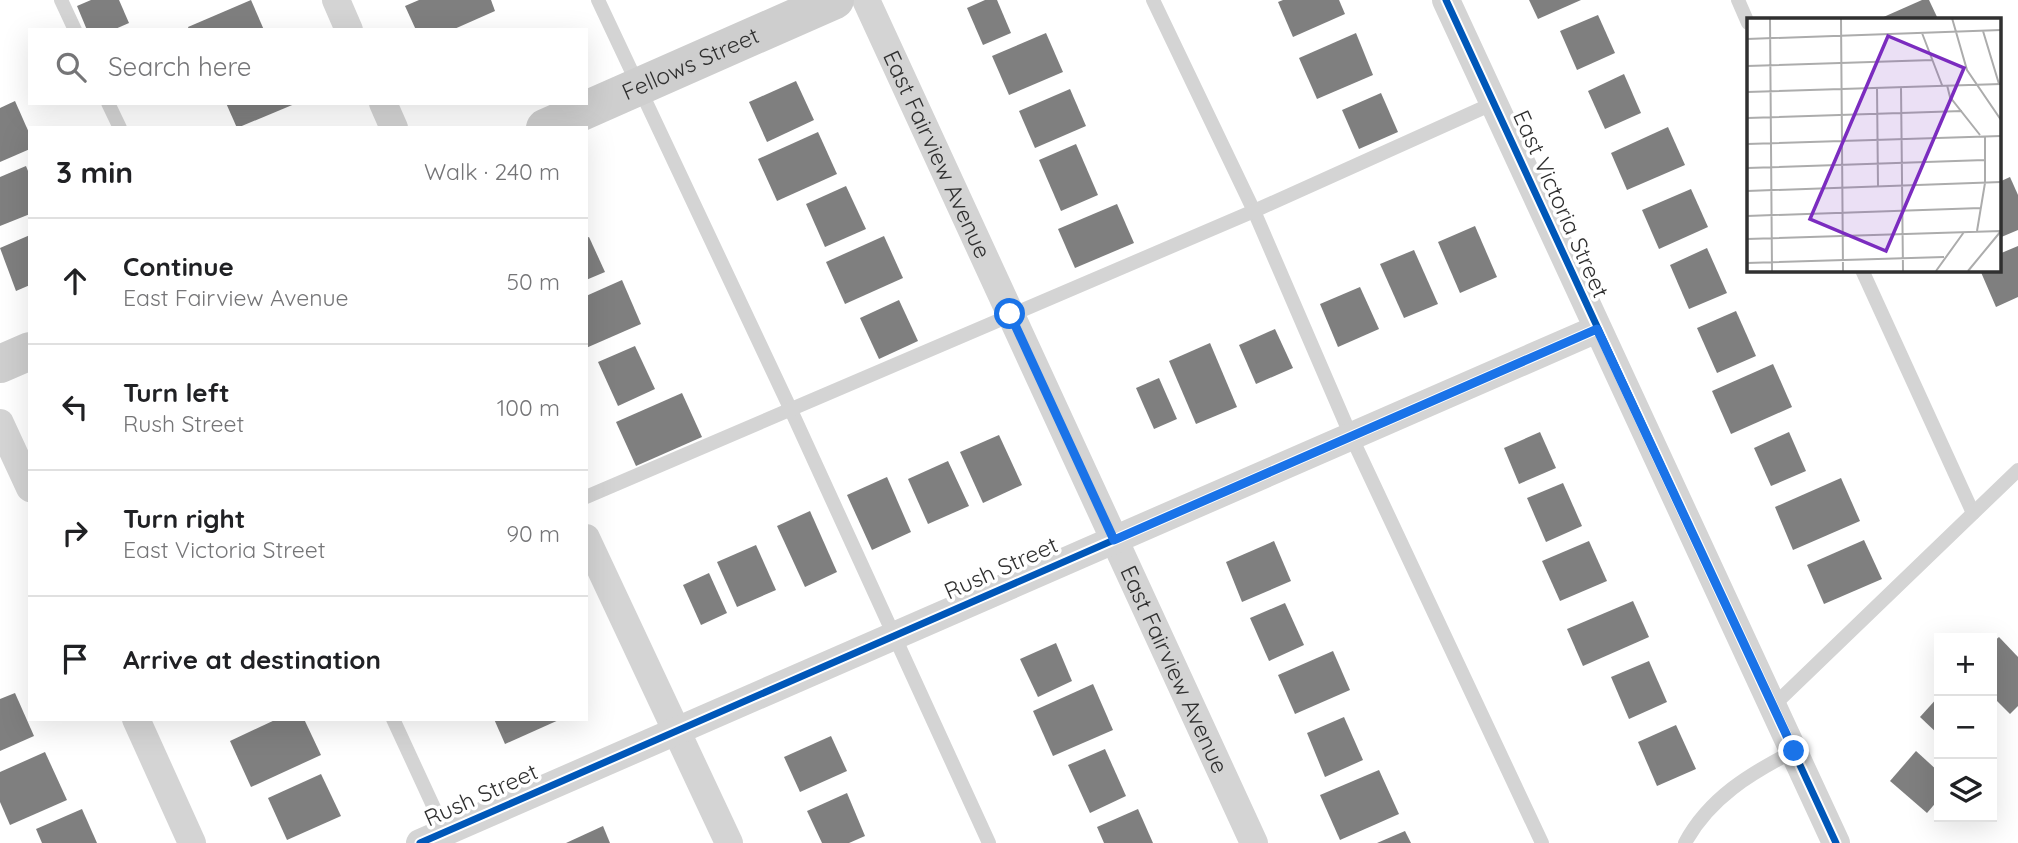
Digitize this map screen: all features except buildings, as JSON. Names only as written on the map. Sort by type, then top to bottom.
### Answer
[{"type":"street","points":[[336,0],[348,28]]},
{"type":"street","name":"Fellows Street","points":[[549,126],[835,0]]},
{"type":"street","name":"East Fairview Avenue","points":[[866,0],[1254,843]]},
{"type":"street","name":"East Victoria Street","points":[[1446,0],[1836,843]]},
{"type":"street","points":[[384,105],[393,126]]},
{"type":"street","name":"Rush Street","points":[[439,839],[676,731],[1597,329]]},
{"type":"street","points":[[0,364],[28,352]]},
{"type":"street","points":[[0,423],[28,484]]},
{"type":"street","points":[[588,542],[729,843]]},
{"type":"street","points":[[137,721],[192,843]]},
{"type":"lane","points":[[61,0],[74,28]]},
{"type":"lane","points":[[598,0],[790,408],[989,843]]},
{"type":"lane","points":[[1153,0],[1254,211],[1351,436],[1542,843]]},
{"type":"lane","points":[[1738,0],[1747,21]]},
{"type":"lane","points":[[588,496],[1254,211],[1494,103]]},
{"type":"lane","points":[[109,105],[119,126]]},
{"type":"lane","points":[[1862,271],[1973,513]]},
{"type":"lane","points":[[1774,705],[2018,470]]},
{"type":"lane","points":[[394,721],[439,839]]},
{"type":"lane","points":[[1685,843],[1695,824],[1741,781],[1794,751]]},
{"type":"cycle path","points":[[1446,0],[1836,843]]},
{"type":"cycle path","points":[[420,843],[1597,329]]},
{"type":"route","points":[[1010,314],[1114,540],[1597,329],[1794,751]]}]
